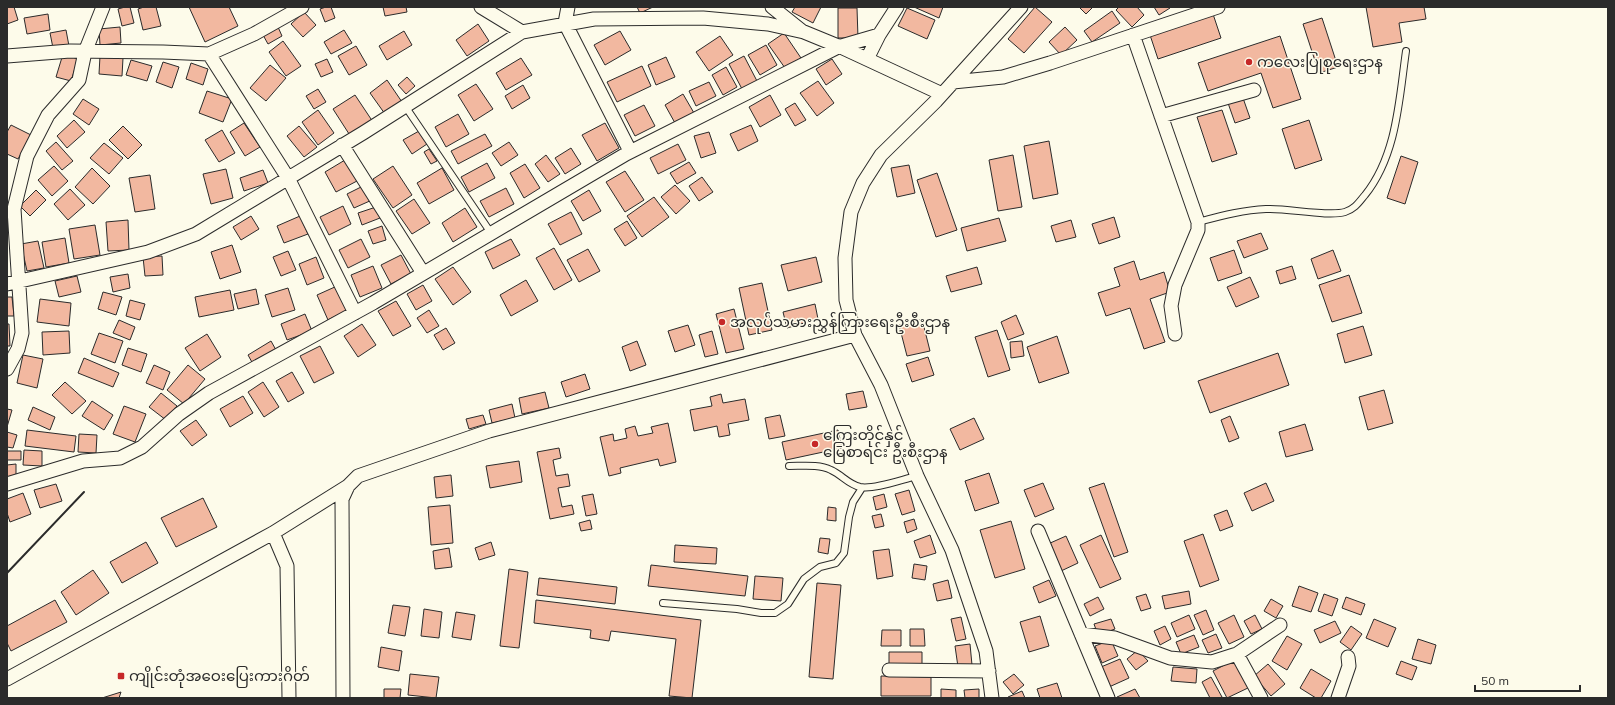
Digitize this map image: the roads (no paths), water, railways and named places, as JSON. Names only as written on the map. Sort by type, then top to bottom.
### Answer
[{"type":"street","points":[[7,369],[18,349],[22,333],[13,283],[11,209],[27,156],[48,115],[79,80],[86,52],[103,7]]},
{"type":"street","points":[[7,56],[86,52],[163,52],[210,54],[254,34],[302,7]]},
{"type":"street","points":[[481,7],[522,32]]},
{"type":"street","points":[[569,7],[565,23],[630,151]]},
{"type":"street","points":[[772,7],[804,32]]},
{"type":"street","points":[[867,59],[879,35],[897,7]]},
{"type":"street","points":[[992,698],[986,651],[952,550],[918,476],[881,385],[855,335],[846,300],[845,258],[851,212],[863,183],[881,155],[942,94],[1021,7]]},
{"type":"street","points":[[953,82],[1003,77],[1050,64],[1199,11],[1218,7]]},
{"type":"street","points":[[13,283],[148,252],[196,234],[405,106],[522,32],[565,23],[594,19],[703,18],[768,24],[804,32],[942,94]]},
{"type":"street","points":[[7,484],[83,461],[120,458],[136,450],[179,414],[209,393],[355,313],[630,151],[838,47],[879,35]]},
{"type":"street","points":[[1133,35],[1198,222],[1198,230],[1175,285],[1170,306],[1175,334]]},
{"type":"street","points":[[210,54],[288,178],[355,313]]},
{"type":"street","points":[[1161,116],[1254,90]]},
{"type":"street","points":[[342,145],[423,273]]},
{"type":"street","points":[[7,679],[273,534],[348,486],[358,476],[489,431],[855,335]]},
{"type":"street","points":[[344,698],[342,499],[348,486]]},
{"type":"street","points":[[1038,531],[1108,698]]},
{"type":"street","points":[[273,534],[287,566],[289,698]]},
{"type":"street","points":[[1081,634],[1114,638],[1170,658],[1212,662],[1237,654],[1280,625]]},
{"type":"street","points":[[1237,654],[1261,698]]},
{"type":"street","points":[[1338,698],[1349,666],[1348,657]]},
{"type":"street","points":[[889,670],[989,671]]},
{"type":"lane","points":[[1198,222],[1244,211],[1290,209],[1344,212],[1355,207],[1376,181],[1392,139],[1406,51]]},
{"type":"lane","points":[[405,106],[491,234]]},
{"type":"lane","points":[[789,466],[822,466],[833,471],[847,482],[862,488],[918,476]]},
{"type":"lane","points":[[663,603],[737,609],[761,613],[775,613],[788,604],[804,579],[820,567],[836,563],[844,553],[849,517],[853,502],[862,488]]},
{"type":"place","name":"ကလေးပြုစုရေးဌာန","points":[[1249,62]]},
{"type":"place","name":"အလုပ်သမားညွှန်ကြားရေးဦးစီးဌာန","points":[[722,322]]},
{"type":"place","name":"ကြေးတိုင်နှင့် မြေစာရင်း ဦးစီးဌာန","points":[[815,444]]},
{"type":"place","name":"ကျိုင်းတုံအဝေးပြေးကားဂိတ်","points":[[121,676]]}]
